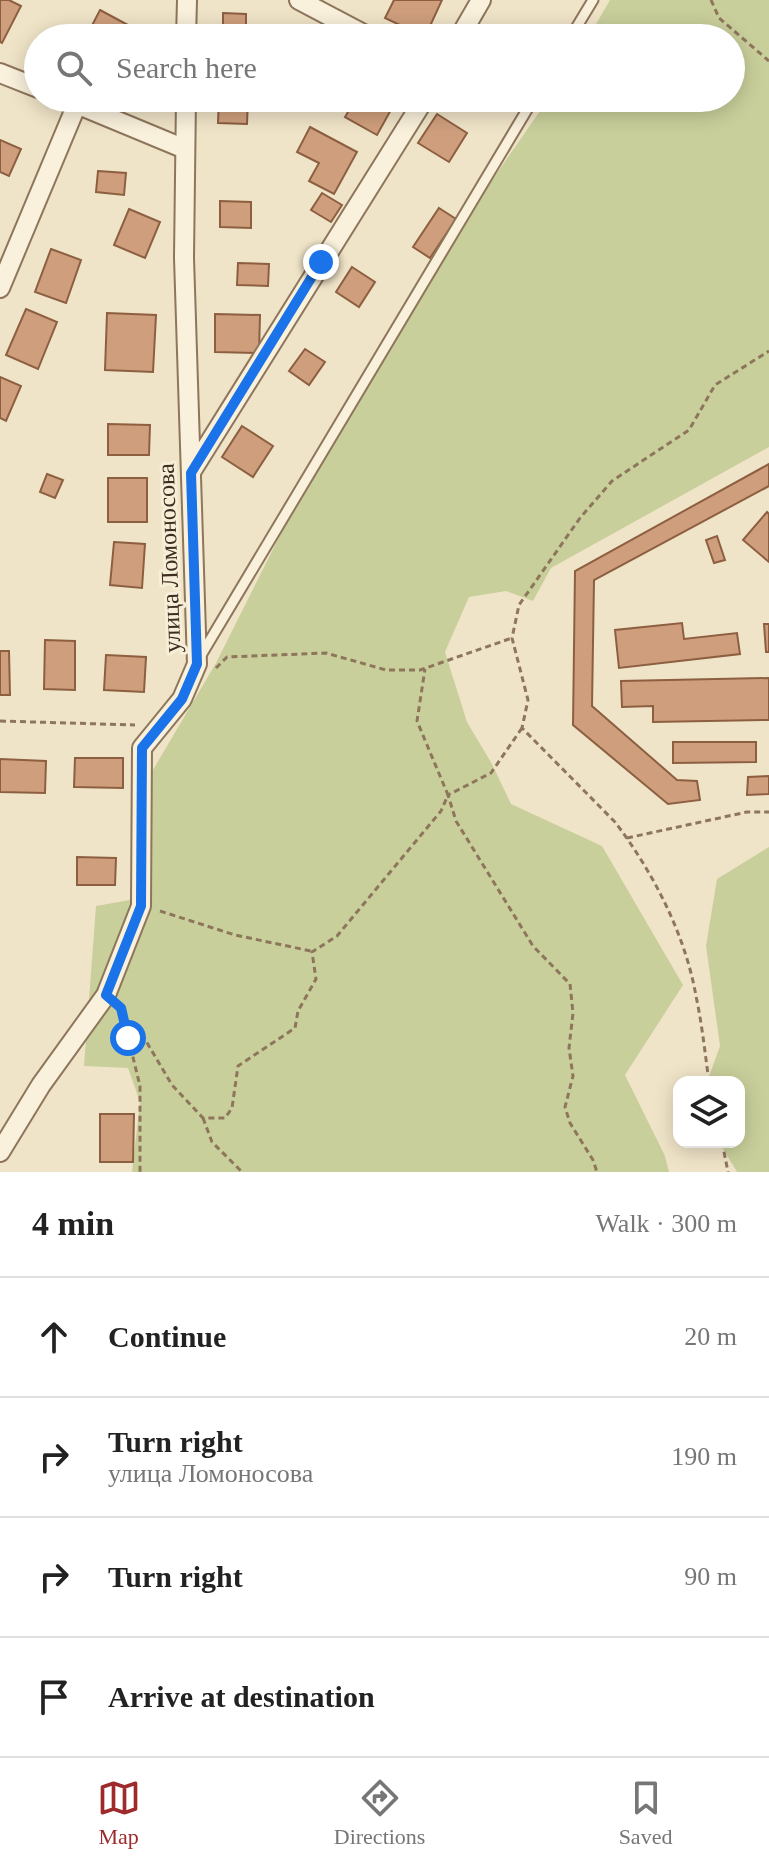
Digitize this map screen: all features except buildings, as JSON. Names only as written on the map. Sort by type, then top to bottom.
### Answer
[{"type":"street","points":[[186,24],[187,0]]},
{"type":"street","points":[[299,0],[344,24]]},
{"type":"street","points":[[467,24],[481,0]]},
{"type":"street","points":[[0,73],[24,82]]},
{"type":"street","points":[[0,288],[66,112]]},
{"type":"street","points":[[96,112],[185,149]]},
{"type":"street","name":"улица Ломоносова","points":[[0,1152],[41,1085],[106,995],[141,906],[142,748],[182,699],[197,664],[184,258],[186,112]]},
{"type":"street","points":[[191,473],[416,112]]},
{"type":"lane","points":[[578,24],[593,0]]},
{"type":"lane","points":[[197,664],[526,112]]},
{"type":"path","points":[[711,0],[719,18],[726,24]]},
{"type":"path","points":[[745,40],[769,61]]},
{"type":"path","points":[[141,906],[235,935],[312,952],[337,936],[441,811],[448,795],[491,773],[522,728],[528,700],[512,638],[519,605],[580,518],[612,481],[689,430],[715,385],[769,351]]},
{"type":"path","points":[[216,668],[227,657],[326,653],[386,670],[425,669],[512,638]]},
{"type":"path","points":[[425,669],[417,721],[456,821],[533,946],[570,984],[573,1013],[569,1048],[573,1076],[565,1107],[570,1123],[597,1172]]},
{"type":"path","points":[[0,721],[135,726]]},
{"type":"path","points":[[522,728],[615,822],[675,922],[696,992],[708,1076]]},
{"type":"path","points":[[627,838],[747,812],[769,812]]},
{"type":"path","points":[[203,1118],[225,1118],[232,1108],[238,1066],[295,1028],[298,1011],[316,979],[312,952]]},
{"type":"path","points":[[106,995],[121,1008],[140,1086],[140,1172]]},
{"type":"path","points":[[128,1038],[146,1041],[172,1085],[203,1118],[212,1142],[242,1172]]},
{"type":"path","points":[[723,1148],[728,1172]]},
{"type":"green space","points":[[610,0],[769,0],[769,447],[551,568],[533,601],[506,591],[469,597],[445,652],[467,722],[511,804],[602,846],[683,985],[625,1075],[665,1156],[669,1172],[132,1172],[140,1102],[128,1068],[84,1066],[96,906],[130,900],[134,802],[216,663],[303,489],[390,327],[539,112],[745,112],[745,24],[596,24]]},
{"type":"green space","points":[[769,847],[769,1172],[737,1172],[723,1148],[745,1148],[745,1076],[709,1076],[720,1046],[706,946],[717,879]]},
{"type":"route","points":[[128,1038],[121,1008],[106,995],[141,906],[142,748],[182,699],[197,664],[191,473],[321,262]]}]
